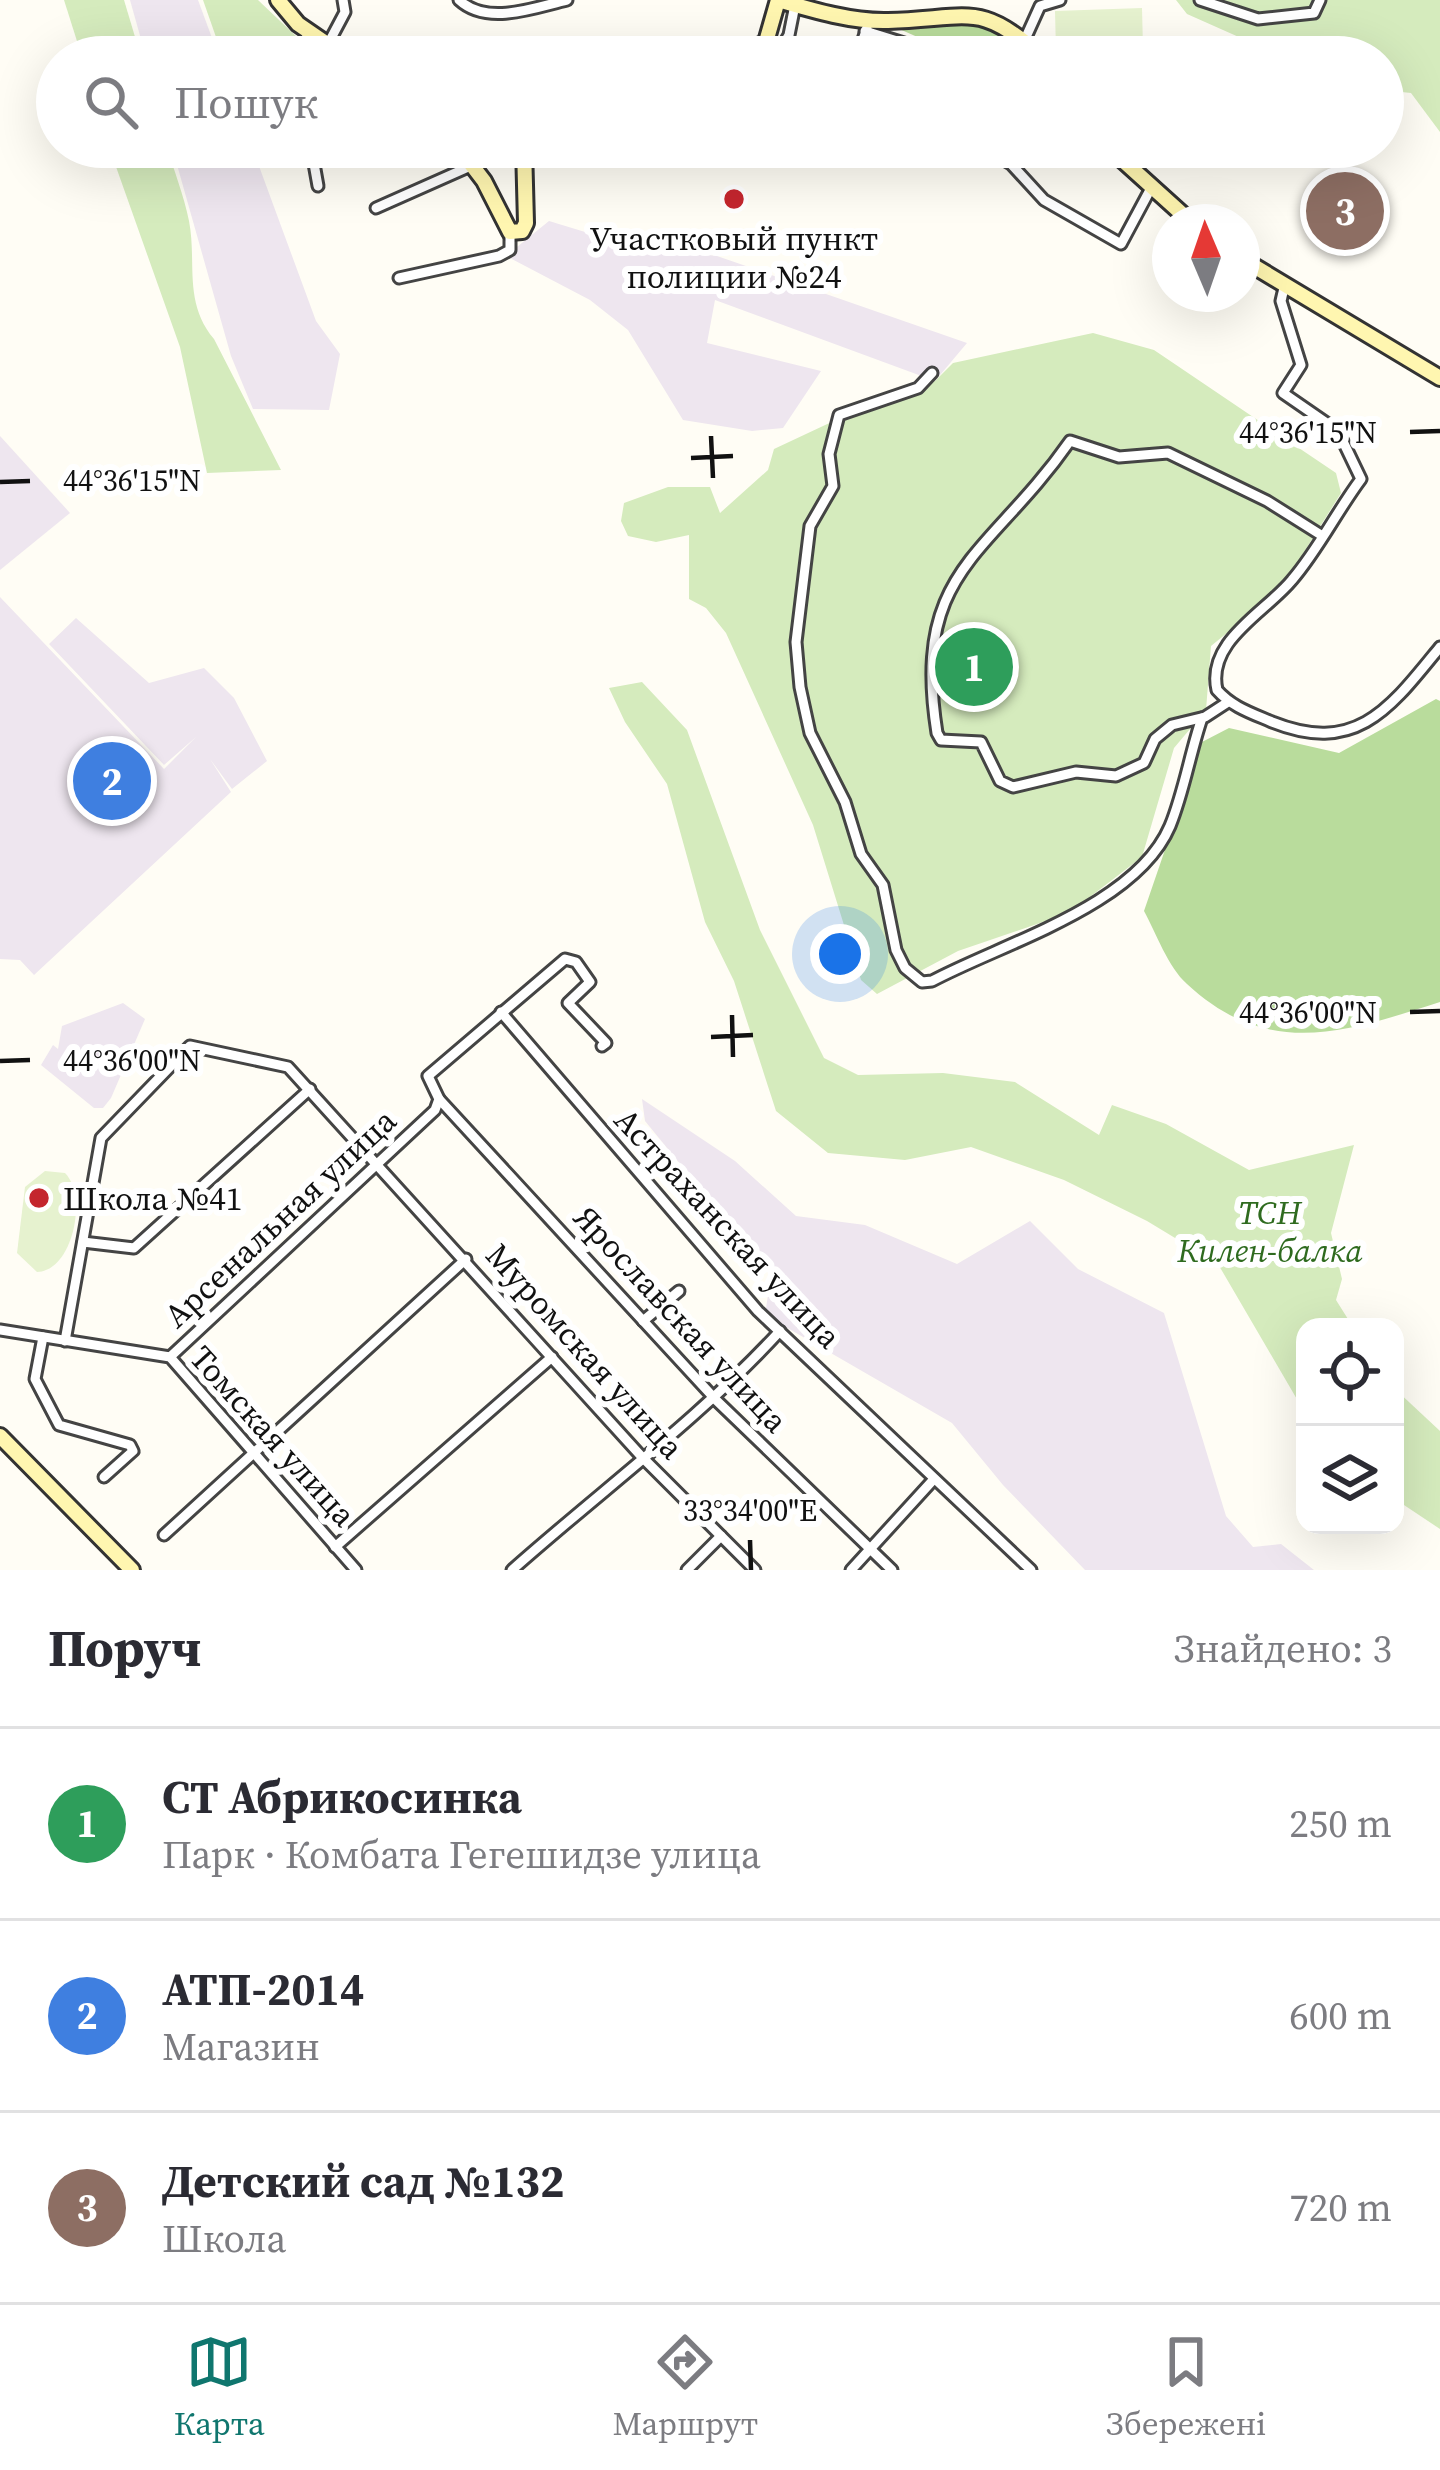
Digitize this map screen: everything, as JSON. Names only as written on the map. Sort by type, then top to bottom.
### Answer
[{"type":"main road","points":[[278,0],[316,36]]},
{"type":"main road","points":[[768,36],[778,0],[868,26],[982,5],[1000,10],[1026,36]]},
{"type":"main road","points":[[475,168],[516,231]]},
{"type":"main road","points":[[516,231],[522,168]]},
{"type":"main road","points":[[1130,168],[1170,204]]},
{"type":"main road","points":[[1260,272],[1440,378]]},
{"type":"main road","points":[[0,1436],[132,1570]]},
{"type":"street","points":[[332,36],[345,12],[343,0]]},
{"type":"street","points":[[459,0],[470,10],[493,15],[567,0]]},
{"type":"street","points":[[1026,36],[1040,6],[1060,0]]},
{"type":"street","points":[[1200,0],[1270,19],[1314,13],[1320,0]]},
{"type":"street","points":[[788,36],[795,5]]},
{"type":"street","points":[[864,36],[868,26],[894,36]]},
{"type":"street","points":[[307,36],[308,31]]},
{"type":"street","points":[[315,168],[318,186]]},
{"type":"street","points":[[376,208],[466,168]]},
{"type":"street","points":[[1016,168],[1044,200],[1121,244],[1151,188]]},
{"type":"street","points":[[399,278],[499,256],[510,250],[516,231]]},
{"type":"street","points":[[1284,289],[1281,301],[1301,365],[1283,393],[1338,431],[1361,479],[1295,577],[1260,608],[1218,661],[1217,690],[1228,702],[1298,732],[1328,735],[1356,729],[1391,708],[1440,646]]},
{"type":"street","points":[[932,374],[918,388],[839,415],[831,432],[832,486],[810,526],[796,642],[810,733],[845,802],[861,854],[883,885],[905,968],[922,982],[932,981],[1081,914],[1143,861],[1169,829],[1202,718]]},
{"type":"street","points":[[1228,702],[1202,718],[1172,725],[1155,739],[1144,763],[1116,776],[1076,772],[1006,784],[981,742],[941,740],[937,733],[932,664],[950,584],[1037,491],[1070,442],[1120,457],[1168,453],[1268,501],[1321,536]]},
{"type":"street","name":"Арсенальная улица","points":[[170,1357],[435,1110],[439,1099],[428,1076],[565,958],[585,972],[590,982],[568,1003],[606,1043],[602,1046]]},
{"type":"street","name":"Астраханская улица","points":[[501,1012],[730,1281],[1030,1570]]},
{"type":"street","name":"Муромская улица","points":[[83,1242],[101,1138],[190,1046],[288,1067],[380,1162],[641,1456],[755,1570]]},
{"type":"street","points":[[65,1341],[83,1242],[134,1248],[310,1089]]},
{"type":"street","name":"Ярославская улица","points":[[439,1099],[716,1400],[892,1570]]},
{"type":"street","points":[[164,1535],[251,1450],[466,1259]]},
{"type":"street","points":[[643,1321],[679,1291]]},
{"type":"street","name":"Томская улица","points":[[0,1330],[170,1357],[356,1570]]},
{"type":"street","points":[[512,1570],[641,1456],[716,1400],[780,1331]]},
{"type":"street","points":[[43,1337],[35,1378],[59,1425],[130,1445],[133,1451],[104,1477]]},
{"type":"street","points":[[335,1546],[552,1357]]},
{"type":"street","points":[[851,1570],[934,1479]]},
{"type":"street","points":[[687,1570],[721,1536]]},
{"type":"shaded area","points":[[130,0],[198,0],[211,36],[140,36]]},
{"type":"shaded area","points":[[178,168],[260,168],[316,321],[340,354],[329,410],[253,409],[231,356]]},
{"type":"shaded area","points":[[549,221],[631,246],[717,256],[967,343],[935,381],[715,300],[707,343],[821,371],[783,428],[752,431],[683,420],[628,330],[590,300],[506,256]]},
{"type":"shaded area","points":[[0,436],[70,513],[0,570]]},
{"type":"shaded area","points":[[0,597],[164,769],[196,737],[164,765],[49,644],[76,618],[149,683],[204,668],[234,698],[267,761],[232,789],[210,759],[231,792],[34,975],[20,960],[0,959]]},
{"type":"shaded area","points":[[123,1003],[145,1019],[111,1098],[103,1108],[94,1108],[41,1065],[53,1045],[58,1049],[62,1026]]},
{"type":"shaded area","points":[[642,1099],[735,1161],[796,1216],[865,1225],[957,1264],[1030,1221],[1078,1269],[1164,1313],[1226,1516],[1253,1547],[1281,1544],[1314,1570],[1085,1570],[1003,1485],[952,1423],[765,1315],[771,1275],[645,1121]]},
{"type":"green space","points":[[64,0],[124,0],[135,36],[75,36]]},
{"type":"green space","points":[[203,0],[258,0],[296,36],[216,36]]},
{"type":"green space","points":[[1176,0],[1440,0],[1440,132],[1411,93],[1404,92],[1404,36],[1237,36],[1187,14]]},
{"type":"green space","points":[[971,7],[1007,19],[1017,36],[915,36],[897,28]]},
{"type":"green space","points":[[1142,8],[1143,36],[1056,36],[1055,11]]},
{"type":"green space","points":[[116,168],[174,168],[189,221],[198,311],[281,470],[207,473],[180,347]]},
{"type":"green space","points":[[1093,333],[1154,350],[1336,473],[1341,493],[1281,589],[1211,646],[1206,710],[1174,748],[1142,857],[1069,913],[958,951],[877,994],[861,980],[813,825],[726,633],[706,608],[689,599],[689,535],[656,542],[628,536],[621,521],[624,503],[668,487],[710,487],[720,513],[768,470],[774,449],[887,396],[935,381],[953,363]]},
{"type":"green space","name":"ТСН Килен-балка","points":[[642,682],[687,730],[760,930],[824,1058],[858,1075],[943,1073],[1015,1082],[1099,1135],[1112,1105],[1166,1124],[1249,1170],[1354,1145],[1331,1233],[1342,1279],[1336,1300],[1347,1318],[1296,1318],[1296,1398],[1218,1264],[1147,1221],[1064,1180],[971,1147],[905,1160],[828,1153],[776,1111],[734,981],[705,922],[667,784],[625,722],[609,688]]},
{"type":"green space","points":[[1436,699],[1440,701],[1440,1002],[1340,1030],[1278,1031],[1218,1008],[1187,984],[1168,959],[1144,911],[1202,742],[1229,728],[1339,753]]},
{"type":"green space","points":[[45,1171],[65,1173],[72,1184],[76,1214],[60,1259],[37,1272],[17,1253],[25,1187]]},
{"type":"green space","points":[[1404,1397],[1440,1431],[1440,1529],[1404,1505]]},
{"type":"place","name":"Участковый пункт полиции №24","points":[[734,199]]},
{"type":"place","name":"Детский сад №132","points":[[1345,211]]},
{"type":"place","name":"СТ Абрикосинка","points":[[974,667]]},
{"type":"place","name":"АТП-2014","points":[[112,781]]},
{"type":"place","name":"Школа №41","points":[[39,1198]]}]
